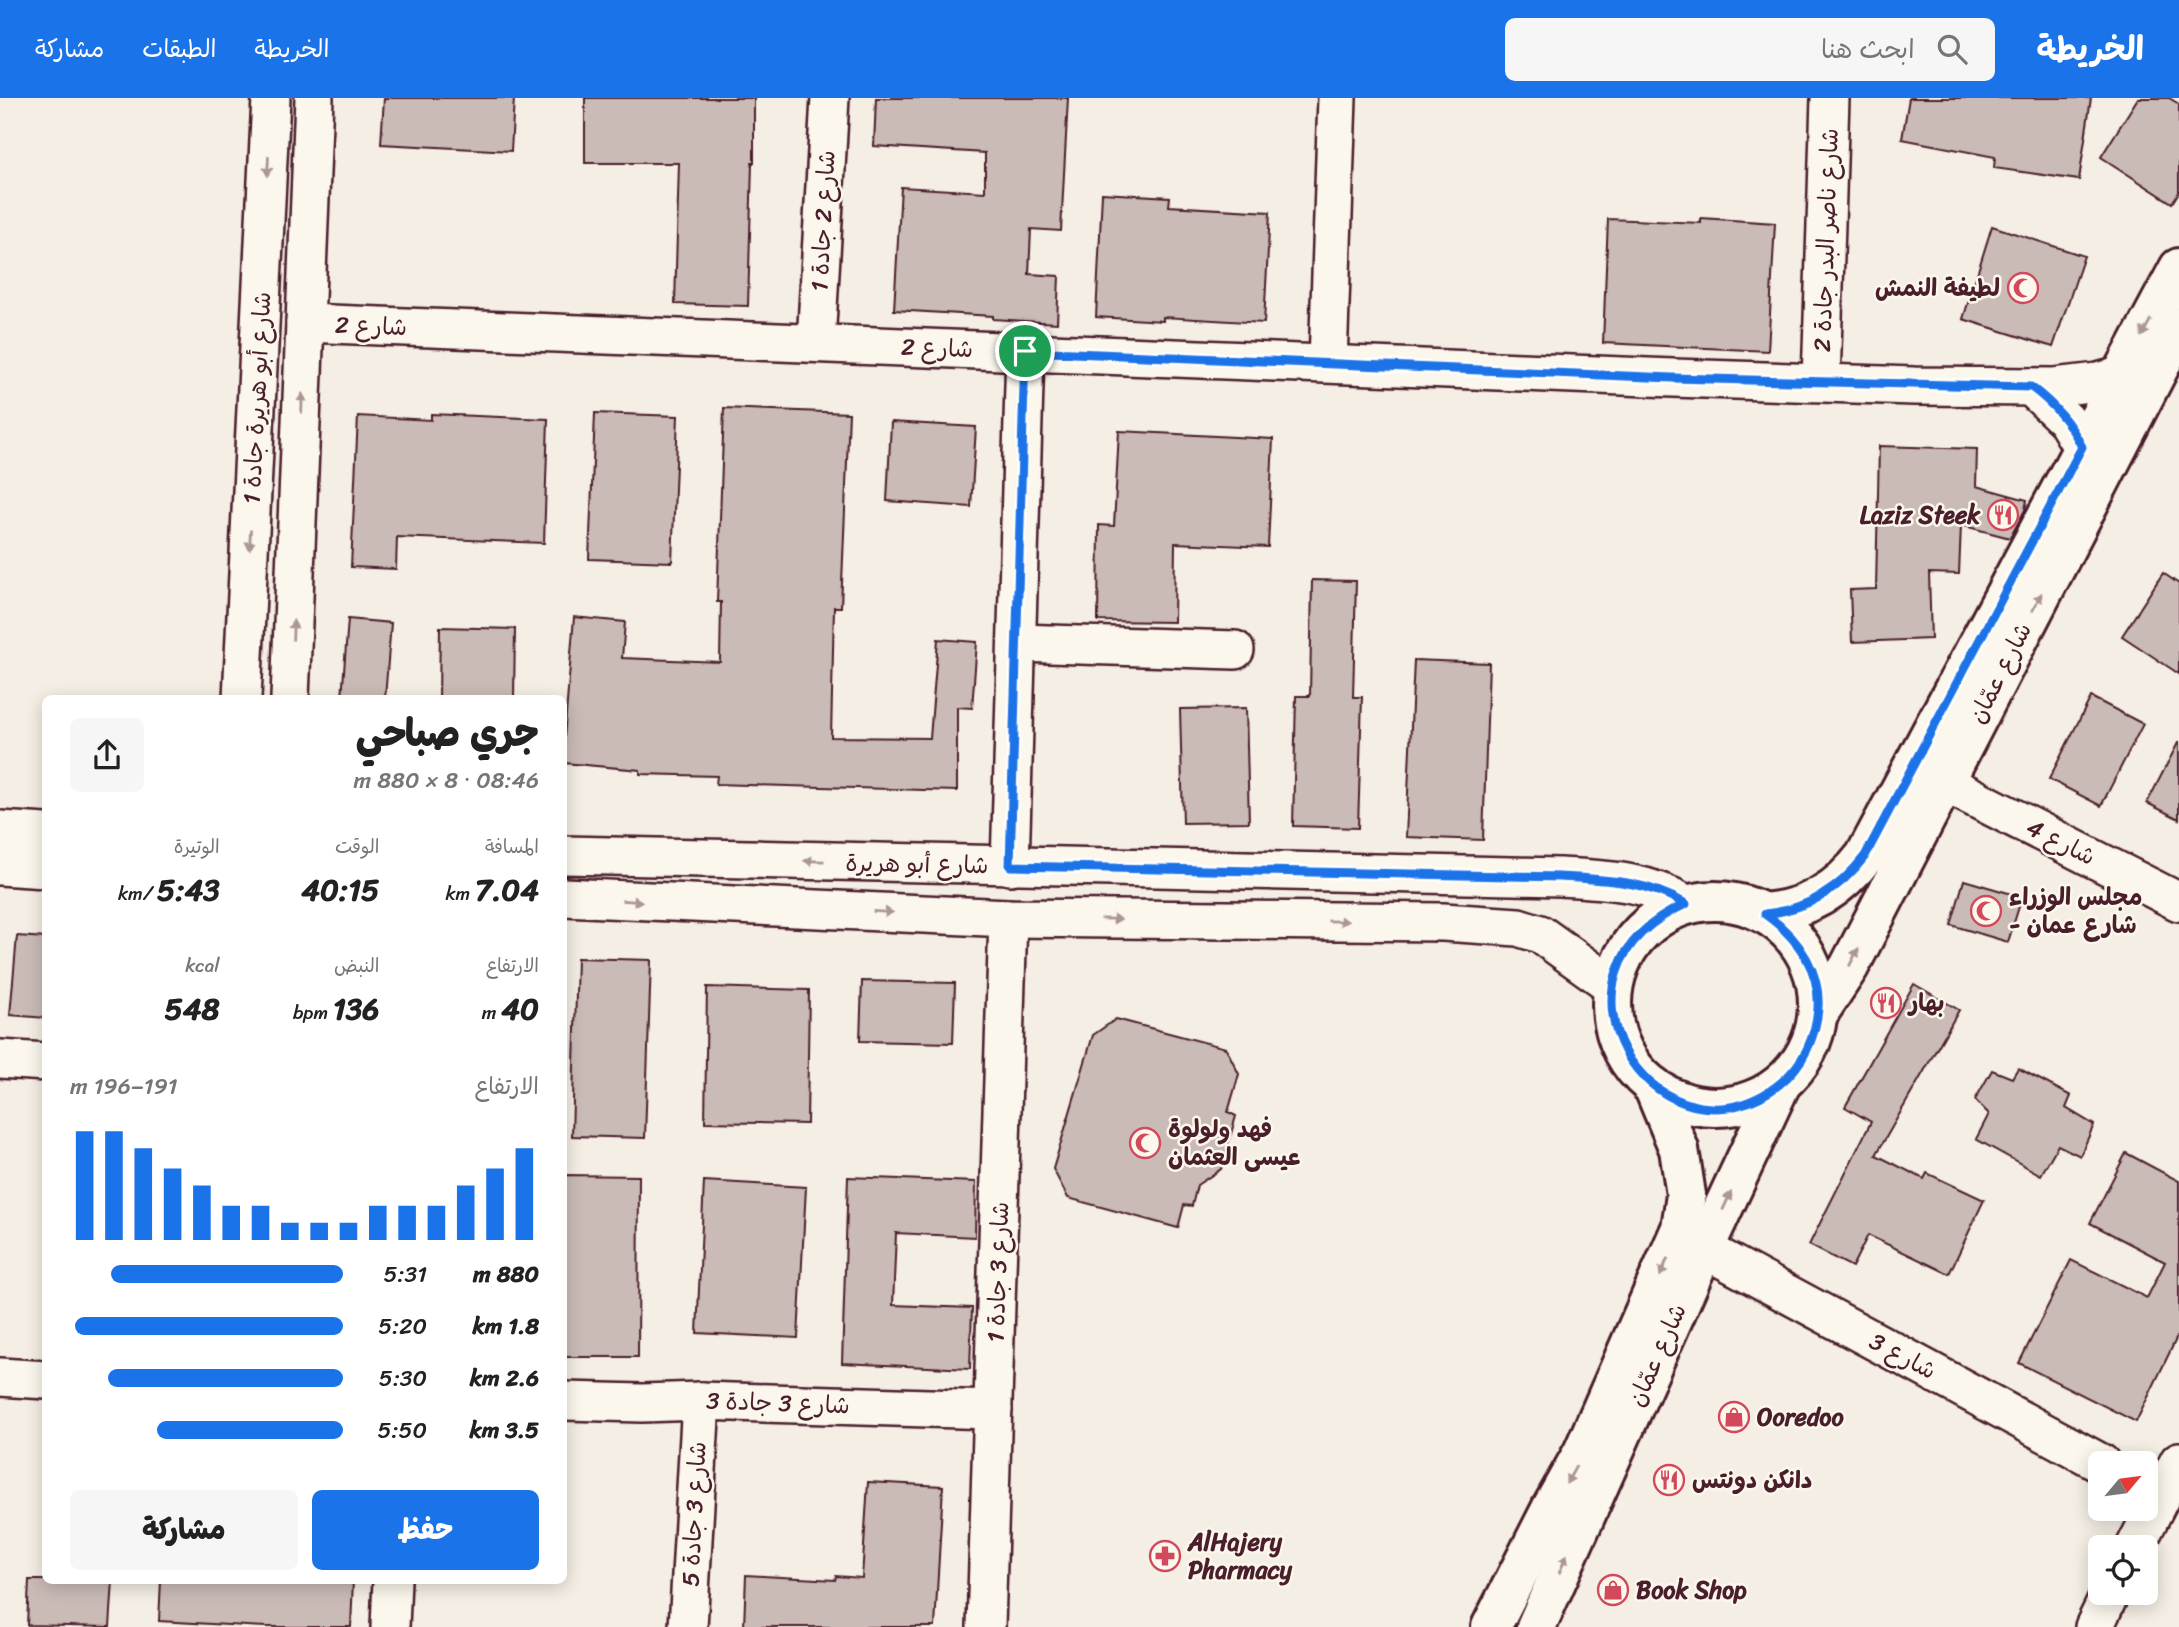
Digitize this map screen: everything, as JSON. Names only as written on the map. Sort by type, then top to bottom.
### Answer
[{"type":"main road","name":"شارع عمّان","points":[[1765,914],[1785,911],[1822,897],[1839,886],[1865,856],[2179,268]]},
{"type":"main road","name":"شارع عمّان","points":[[1818,1014],[1849,967],[2179,329]]},
{"type":"main road","points":[[1726,901],[1746,905],[1765,914],[1785,928],[1800,946],[1811,967],[1817,990],[1818,1014],[1812,1040],[1799,1064],[1781,1084],[1762,1096],[1741,1104],[1718,1107],[1695,1105],[1673,1098],[1653,1086],[1637,1070],[1624,1052],[1616,1031],[1612,1009],[1613,986],[1630,944],[1646,927],[1664,914],[1686,904],[1726,901]]},
{"type":"main road","name":"شارع عمّان","points":[[1536,1627],[1781,1084]]},
{"type":"main road","name":"شارع عمّان","points":[[1491,1627],[1583,1452],[1681,1228],[1686,1195],[1679,1149],[1653,1086]]},
{"type":"street","name":"شارع أبو هريرة جادة 1","points":[[243,695],[271,98]]},
{"type":"street","name":"شارع أبو هريرة جادة 1","points":[[290,695],[314,98]]},
{"type":"street","name":"شارع 2 جادة 1","points":[[816,343],[830,98]]},
{"type":"street","points":[[1328,363],[1336,98]]},
{"type":"street","name":"شارع ناصر البدر جادة 2","points":[[1821,382],[1830,98]]},
{"type":"street","name":"شارع 2","points":[[305,323],[1686,379],[2031,387],[2076,385],[2120,376]]},
{"type":"street","points":[[1010,866],[1025,351]]},
{"type":"street","points":[[2031,387],[2066,420],[2082,447]]},
{"type":"street","points":[[1018,643],[1235,650]]},
{"type":"street","name":"شارع 4","points":[[1943,782],[2179,902]]},
{"type":"street","points":[[0,830],[42,833]]},
{"type":"street","name":"شارع أبو هريرة","points":[[567,855],[1560,877],[1623,881],[1647,886],[1686,904]]},
{"type":"street","points":[[0,866],[42,869]]},
{"type":"street","name":"شارع أبو هريرة","points":[[567,897],[1008,918],[1443,922],[1518,927],[1540,934],[1613,986]]},
{"type":"street","name":"شارع 3 جادة 1","points":[[986,1627],[1008,918]]},
{"type":"street","points":[[0,1059],[42,1062]]},
{"type":"street","name":"شارع 3","points":[[1704,1250],[2088,1456]]},
{"type":"street","points":[[0,1377],[42,1380]]},
{"type":"street","name":"شارع 3 جادة 3","points":[[567,1401],[701,1401],[993,1410]]},
{"type":"street","name":"شارع 3 جادة 5","points":[[688,1627],[701,1401]]},
{"type":"street","points":[[2158,1485],[2179,1461]]},
{"type":"street","points":[[390,1627],[392,1584]]},
{"type":"street","points":[[2094,1627],[2105,1605]]},
{"type":"building","points":[[384,98],[514,98],[511,151],[381,144]]},
{"type":"building","points":[[585,98],[754,98],[748,306],[675,304],[679,163],[585,163]]},
{"type":"building","points":[[876,98],[1068,98],[1061,231],[1031,229],[1029,274],[1059,276],[1057,323],[894,310],[901,187],[985,192],[985,153],[874,146]]},
{"type":"building","points":[[1909,98],[2091,98],[2079,180],[1994,168],[1995,157],[1902,139]]},
{"type":"building","points":[[2138,98],[2169,98],[2179,104],[2179,192],[2172,203],[2101,157]]},
{"type":"building","points":[[1102,193],[1170,197],[1169,206],[1270,212],[1264,323],[1163,317],[1163,321],[1096,317]]},
{"type":"building","points":[[1701,218],[1775,223],[1768,351],[1603,343],[1608,219],[1701,223]]},
{"type":"building","name":"لطيفة النمش","points":[[1992,226],[2084,256],[2053,347],[1963,319]]},
{"type":"building","points":[[724,408],[849,413],[841,607],[834,607],[831,737],[930,738],[938,639],[977,642],[972,708],[957,707],[957,791],[716,784],[717,776],[640,774],[640,770],[567,763],[567,702],[574,617],[625,622],[622,658],[720,662],[721,602],[717,602]]},
{"type":"building","points":[[595,413],[678,416],[672,562],[589,559]]},
{"type":"building","points":[[431,414],[548,419],[544,543],[397,537],[396,569],[351,567],[358,416],[431,420]]},
{"type":"building","points":[[891,422],[976,427],[971,507],[887,501]]},
{"type":"building","points":[[1119,431],[1273,439],[1268,547],[1175,543],[1174,622],[1098,621],[1099,525],[1114,526]]},
{"type":"building","points":[[1879,446],[1977,449],[1976,486],[2027,500],[2025,510],[2010,538],[1961,525],[1959,574],[1929,573],[1931,639],[1852,642],[1850,590],[1876,589]]},
{"type":"building","points":[[2163,573],[2179,584],[2179,674],[2122,636]]},
{"type":"building","points":[[1312,580],[1356,581],[1353,697],[1362,697],[1358,828],[1293,826],[1296,696],[1310,696]]},
{"type":"building","points":[[348,619],[391,623],[385,695],[342,695]]},
{"type":"building","points":[[440,627],[515,629],[514,695],[439,695]]},
{"type":"building","points":[[1414,660],[1489,663],[1483,840],[1406,837]]},
{"type":"building","points":[[2091,697],[2143,724],[2101,806],[2049,779]]},
{"type":"building","points":[[1246,708],[1249,822],[1183,823],[1180,709]]},
{"type":"building","points":[[2179,741],[2179,819],[2147,803]]},
{"type":"building","name":"مجلس الوزراء - شارع عمان","points":[[1964,880],[2022,897],[2008,942],[1951,925]]},
{"type":"building","points":[[17,936],[42,938],[42,1018],[10,1015]]},
{"type":"building","points":[[577,958],[651,960],[645,1138],[572,1136]]},
{"type":"building","points":[[862,981],[955,983],[953,1043],[860,1041]]},
{"type":"building","points":[[1914,984],[1959,1010],[1876,1155],[1924,1179],[1927,1173],[1984,1200],[1949,1274],[1868,1235],[1852,1267],[1809,1245],[1871,1122],[1845,1107]]},
{"type":"building","points":[[707,987],[809,990],[807,1124],[705,1122]]},
{"type":"building","name":"فهد ولولوة عيسى العثمان","points":[[1116,1019],[1226,1048],[1239,1074],[1228,1112],[1236,1116],[1221,1169],[1197,1185],[1192,1206],[1184,1205],[1178,1228],[1068,1198],[1053,1169],[1093,1035]]},
{"type":"building","points":[[2018,1068],[2071,1096],[2066,1108],[2094,1125],[2080,1156],[2058,1145],[2041,1175],[1976,1139],[1989,1114],[1975,1100],[1992,1070],[2012,1078]]},
{"type":"building","points":[[2126,1153],[2179,1181],[2179,1333],[2136,1422],[2019,1363],[2071,1260],[2147,1298],[2165,1262],[2090,1223]]},
{"type":"building","points":[[567,1175],[639,1176],[638,1357],[567,1357]]},
{"type":"building","points":[[848,1177],[976,1182],[975,1237],[896,1233],[893,1305],[972,1308],[970,1369],[842,1363]]},
{"type":"building","points":[[704,1181],[806,1187],[798,1338],[697,1333]]},
{"type":"building","points":[[868,1482],[943,1486],[935,1627],[744,1627],[746,1575],[835,1580],[836,1576],[862,1578]]},
{"type":"building","points":[[29,1580],[42,1580],[42,1584],[113,1584],[110,1627],[27,1625]]},
{"type":"building","points":[[161,1584],[353,1584],[351,1627],[266,1627],[159,1621]]},
{"type":"place","name":"لطيفة النمش","points":[[2023,288]]},
{"type":"place","name":"Laziz Steek","points":[[2003,515]]},
{"type":"place","name":"مجلس الوزراء - شارع عمان","points":[[1986,911]]},
{"type":"place","name":"بهار","points":[[1886,1003]]},
{"type":"place","name":"فهد ولولوة عيسى العثمان","points":[[1145,1143]]},
{"type":"place","name":"Ooredoo","points":[[1734,1417]]},
{"type":"place","name":"دانكن دونتس","points":[[1669,1480]]},
{"type":"place","name":"AlHajery Pharmacy","points":[[1165,1556]]},
{"type":"place","name":"Book Shop","points":[[1613,1590]]},
{"type":"route","points":[[1025,351],[1673,378],[2031,387],[2056,408],[2082,447],[1865,856],[1839,886],[1822,897],[1785,911],[1765,914],[1785,928],[1800,946],[1811,967],[1817,990],[1818,1014],[1812,1040],[1799,1064],[1781,1084],[1762,1096],[1741,1104],[1718,1107],[1695,1105],[1673,1098],[1653,1086],[1624,1052],[1616,1031],[1612,1009],[1613,986],[1630,944],[1646,927],[1664,914],[1686,904],[1647,886],[1623,881],[1560,877],[1010,866],[1025,351]]}]
